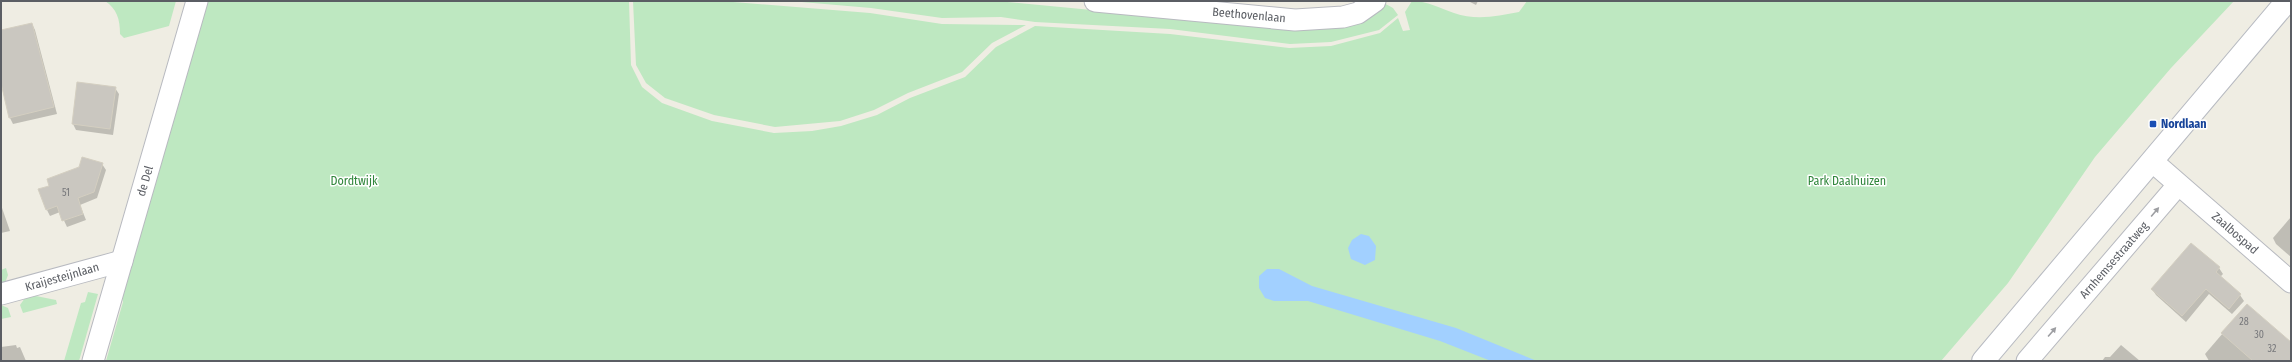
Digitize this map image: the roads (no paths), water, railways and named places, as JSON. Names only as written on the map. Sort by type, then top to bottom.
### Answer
[{"type":"main road","points":[[1983,361],[2153,162],[2287,1]]},
{"type":"street","name":"de Del","points":[[93,361],[197,1]]},
{"type":"street","name":"Beethovenlaan","points":[[1095,1],[1302,20],[1343,18],[1358,13],[1374,1]]},
{"type":"street","points":[[2153,162],[2178,185]]},
{"type":"street","name":"Zaalbospad","points":[[2178,185],[2291,282]]},
{"type":"street","name":"Arnhemsestraatweg","points":[[2027,361],[2178,185]]},
{"type":"street","name":"Kraijesteijnlaan","points":[[1,294],[122,260]]},
{"type":"water","points":[[1361,234],[1369,236],[1376,246],[1375,260],[1365,265],[1351,259],[1348,248],[1352,240]]},
{"type":"water","points":[[1267,269],[1279,269],[1312,286],[1456,328],[1537,361],[1491,361],[1440,341],[1308,301],[1274,301],[1265,298],[1259,288],[1259,276]]},
{"type":"place","name":"Nordlaan","points":[[2153,124]]},
{"type":"park label","name":"Dordtwijk","points":[[354,181]]},
{"type":"park label","name":"Park Daalhuizen","points":[[1847,181]]}]
